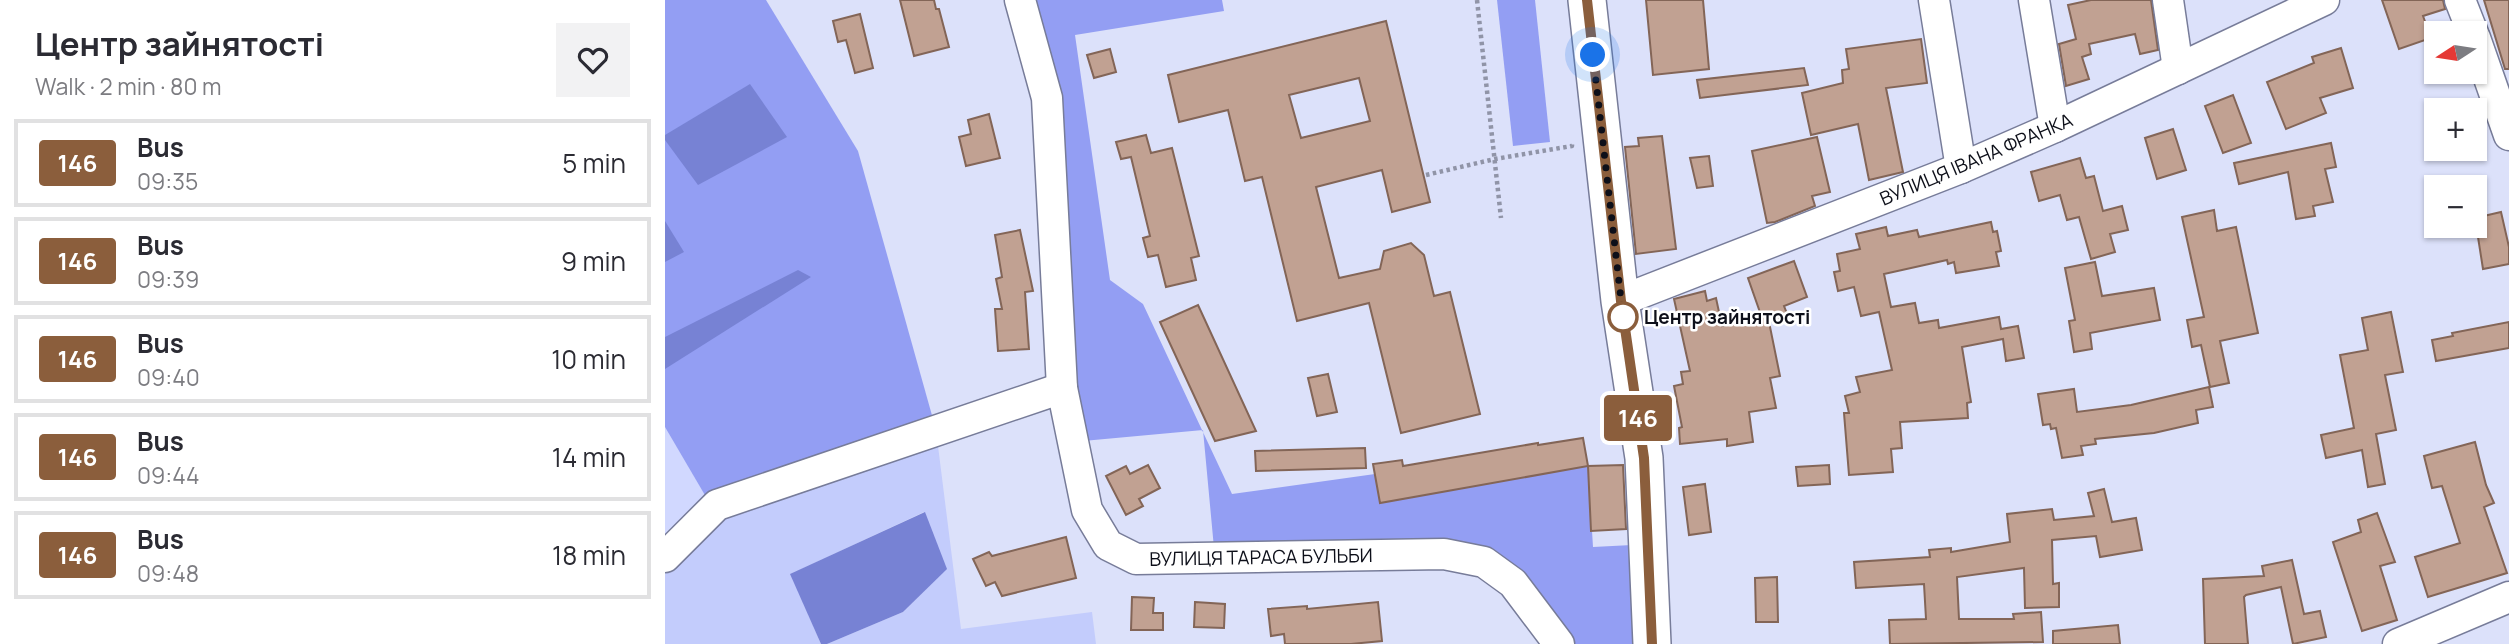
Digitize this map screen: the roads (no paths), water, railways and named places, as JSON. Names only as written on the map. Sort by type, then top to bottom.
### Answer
[{"type":"main road","points":[[1587,0],[1621,301],[1644,458],[1652,644]]},
{"type":"street","name":"ВУЛИЦЯ ТАРАСА БУЛЬБИ","points":[[1020,0],[1048,98],[1062,388],[1087,510],[1108,545],[1136,559],[1444,554],[1484,562],[1513,583],[1559,644]]},
{"type":"street","points":[[1934,0],[1961,168]]},
{"type":"street","points":[[2034,0],[2055,127]]},
{"type":"street","points":[[2168,0],[2178,69]]},
{"type":"street","name":"ВУЛИЦЯ ІВАНА ФРАНКА","points":[[1621,301],[1961,168],[2055,127],[2324,0]]},
{"type":"street","points":[[2459,0],[2468,21]]},
{"type":"street","points":[[2487,72],[2509,135]]},
{"type":"street","points":[[665,557],[717,505],[1062,388]]},
{"type":"street","points":[[2398,644],[2509,597]]},
{"type":"place","name":"Центр зайнятості","points":[[1623,317]]}]
